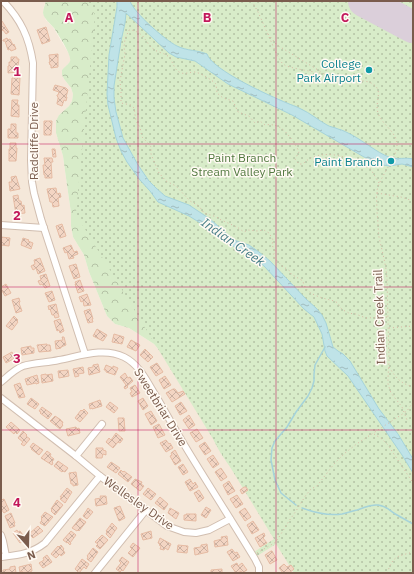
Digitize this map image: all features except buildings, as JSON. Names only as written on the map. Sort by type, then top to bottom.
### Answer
[{"type":"street","name":"Radcliffe Drive","points":[[3,1],[20,23],[31,50],[33,63],[32,182],[44,228],[85,354]]},
{"type":"street","points":[[1,225],[44,228]]},
{"type":"street","name":"Sweetbriar Drive","points":[[1,382],[12,372],[23,366],[97,352],[112,353],[124,357],[133,363],[143,375],[259,567],[259,573]]},
{"type":"street","name":"Wellesley Drive","points":[[1,398],[100,476],[167,526],[178,531],[190,533],[202,532],[230,520]]},
{"type":"street","points":[[76,456],[102,424]]},
{"type":"street","points":[[1,535],[4,557],[31,552],[46,543],[100,476]]},
{"type":"street","points":[[95,573],[146,510]]},
{"type":"path","points":[[252,1],[277,55],[286,66],[369,82],[376,86],[379,92],[378,111],[382,122],[395,136],[397,144],[395,153],[379,183],[376,193],[402,197],[413,201]]},
{"type":"path","points":[[379,183],[370,168],[356,165],[349,159],[334,155],[314,156],[303,164],[299,164],[295,159],[299,152],[297,146],[281,128],[271,124],[265,125],[260,120],[255,123],[249,116],[238,112],[233,101],[223,98],[217,93],[216,84],[210,79],[195,72],[183,74],[178,72],[170,59],[149,45],[144,36],[129,30],[125,39],[125,54],[120,81],[121,102],[132,105],[134,108],[136,121],[140,127],[142,137],[151,147],[151,154],[158,172],[166,181],[176,186],[190,201],[199,206],[204,213],[217,217],[244,232],[248,230],[256,232],[264,230],[269,233],[273,240],[272,245],[275,251],[273,256],[282,266],[290,271],[291,274],[303,281],[304,287],[317,296],[338,303],[342,309],[350,314],[353,313],[366,318],[388,317]]},
{"type":"path","points":[[267,33],[277,45],[324,74]]},
{"type":"path","name":"Indian Creek Trail","points":[[376,193],[379,234],[386,265],[387,278],[389,388],[391,394],[402,407],[407,420]]},
{"type":"path","points":[[388,328],[413,326]]},
{"type":"path","points":[[389,366],[402,383],[413,387]]},
{"type":"path","points":[[252,556],[272,545],[306,495],[311,489],[317,486],[334,464],[345,453],[398,418],[407,411],[413,402]]},
{"type":"path","points":[[374,433],[388,445],[413,483]]},
{"type":"path","points":[[387,573],[392,562],[396,558],[413,552]]},
{"type":"shaded area","points":[[1,1],[46,1],[43,13],[46,20],[53,27],[69,54],[70,62],[62,70],[62,75],[71,88],[73,94],[72,101],[69,106],[59,115],[56,133],[63,156],[73,237],[84,255],[89,272],[107,316],[115,324],[129,328],[154,344],[165,357],[234,472],[302,573],[1,573]]},
{"type":"green space","points":[[46,1],[115,1],[234,472],[215,444],[211,433],[165,357],[154,344],[129,328],[115,324],[107,316],[89,272],[84,255],[73,237],[63,156],[56,133],[56,121],[59,115],[69,106],[72,101],[73,94],[71,88],[62,75],[62,70],[70,61],[70,58],[61,39],[43,13]]},
{"type":"green space","name":"Paint Branch Stream Valley Park","points":[[87,1],[413,1],[413,573],[294,573],[276,544],[257,556],[254,552],[274,539],[77,216],[76,212],[95,15]]},
{"type":"water","name":"Indian Creek","points":[[117,1],[130,1],[143,19],[172,43],[181,48],[207,54],[219,67],[242,82],[308,112],[328,126],[349,133],[384,155],[392,158],[413,159],[413,167],[402,164],[389,166],[383,165],[364,157],[292,115],[228,84],[195,61],[176,57],[169,53],[126,13],[114,86],[114,98],[123,138],[138,165],[149,181],[165,196],[189,205],[210,219],[234,240],[249,245],[259,252],[270,261],[316,308],[326,323],[333,347],[350,361],[379,409],[398,434],[413,459],[413,473],[348,376],[327,356],[322,334],[314,317],[304,309],[264,266],[189,216],[158,202],[127,162],[116,138],[108,105],[107,94],[109,55]]},
{"type":"waterway","points":[[296,505],[281,493],[275,480],[271,460],[272,448],[275,441],[287,427],[308,396],[314,381],[315,365],[325,347]]},
{"type":"waterway","points":[[302,508],[321,513],[344,514],[369,506],[378,505],[413,524]]},
{"type":"runway","points":[[364,1],[413,27]]},
{"type":"place","name":"College Park Airport","points":[[369,70]]},
{"type":"place","name":"Paint Branch","points":[[391,161]]}]
